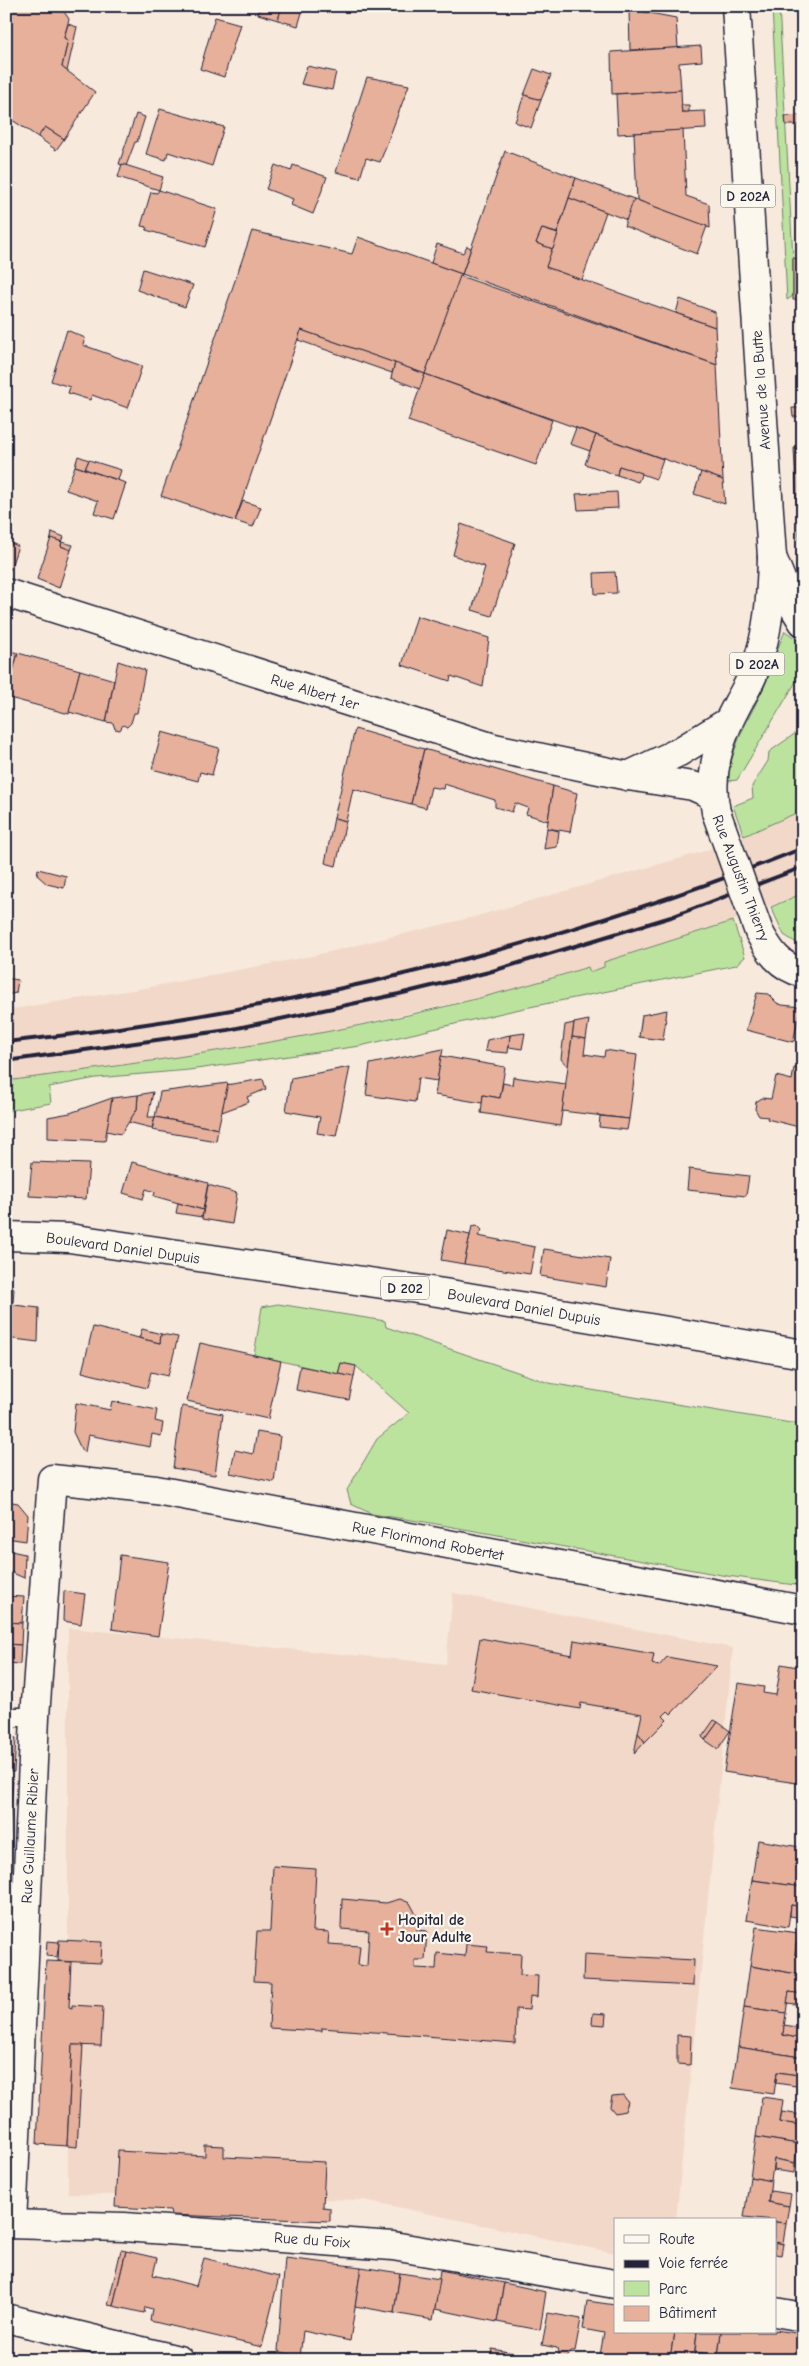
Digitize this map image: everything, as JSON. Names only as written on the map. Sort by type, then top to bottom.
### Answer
[{"type":"street","name":"Avenue de la Butte","points":[[714,804],[714,763],[728,722],[755,671],[764,643],[769,615],[772,557],[763,320],[736,6]]},
{"type":"street","points":[[772,557],[790,601],[803,622]]},
{"type":"street","name":"Rue Albert 1er","points":[[6,593],[494,748],[628,776],[693,786],[714,804]]},
{"type":"street","points":[[628,776],[679,752],[728,722]]},
{"type":"street","name":"Rue Augustin Thierry","points":[[714,804],[759,932],[771,954],[792,970],[803,973]]},
{"type":"street","name":"Boulevard Daniel Dupuis","points":[[6,1236],[68,1238],[444,1293],[803,1354]]},
{"type":"street","name":"Rue Florimond Robertet","points":[[52,1478],[156,1490],[803,1610]]},
{"type":"street","name":"Rue Guillaume Ribier","points":[[9,2224],[16,1912],[36,1717],[52,1478]]},
{"type":"street","name":"Rue du Foix","points":[[9,2224],[124,2227],[393,2246],[614,2284]]},
{"type":"street","points":[[776,2312],[803,2317]]},
{"type":"street","points":[[6,2318],[179,2360]]},
{"type":"lane","points":[[6,1717],[36,1717]]},
{"type":"shaded area","points":[[803,810],[803,893],[733,921],[604,962],[605,967],[589,972],[588,967],[495,994],[307,1036],[211,1053],[6,1081],[6,1010],[145,988],[312,956],[474,917],[699,853],[752,833]]},
{"type":"shaded area","name":"Hopital de Jour Adulte","points":[[453,1593],[733,1648],[676,2218],[614,2218],[614,2253],[364,2200],[68,2194],[68,1628],[446,1664]]},
{"type":"green space","points":[[772,6],[779,6],[793,258],[793,296],[787,300]]},
{"type":"green space","points":[[785,631],[803,644],[803,670],[737,780],[728,781],[737,744],[765,685]]},
{"type":"green space","points":[[803,728],[803,810],[744,836],[733,806],[753,798],[752,786],[768,761],[769,752]]},
{"type":"green space","points":[[803,893],[803,947],[784,935],[771,907]]},
{"type":"green space","points":[[733,921],[745,957],[736,965],[515,1010],[360,1046],[189,1070],[96,1078],[49,1087],[51,1103],[6,1111],[6,1081],[153,1061],[373,1023],[517,988],[588,967],[590,972],[604,967],[604,962]]},
{"type":"green space","points":[[278,1304],[385,1321],[386,1327],[549,1383],[803,1425],[803,1586],[727,1576],[372,1514],[351,1504],[347,1490],[377,1439],[409,1413],[356,1366],[341,1363],[338,1374],[254,1355],[262,1307]]},
{"type":"building","points":[[6,6],[60,6],[69,19],[64,38],[68,40],[62,67],[95,92],[64,139],[45,127],[38,137],[6,116]]},
{"type":"building","points":[[260,6],[282,6],[278,20],[258,14]]},
{"type":"building","points":[[282,6],[304,6],[298,26],[278,20]]},
{"type":"building","points":[[629,9],[676,18],[678,48],[630,50]]},
{"type":"building","points":[[215,17],[240,24],[224,77],[200,69]]},
{"type":"building","points":[[68,24],[77,27],[67,71],[62,67],[68,40],[64,38]]},
{"type":"building","points":[[701,46],[702,61],[679,63],[681,90],[612,94],[611,52]]},
{"type":"building","points":[[307,66],[336,72],[332,90],[301,84]]},
{"type":"building","points":[[534,69],[551,75],[541,100],[524,95]]},
{"type":"building","points":[[367,77],[409,85],[380,162],[366,158],[360,178],[336,172]]},
{"type":"building","points":[[681,90],[682,112],[705,111],[706,129],[618,134],[616,94]]},
{"type":"building","points":[[524,95],[541,100],[531,128],[515,122]]},
{"type":"building","points":[[681,105],[689,105],[689,112],[682,112]]},
{"type":"building","points":[[160,109],[224,127],[212,166],[168,152],[166,160],[146,154]]},
{"type":"building","points":[[136,114],[145,117],[137,142],[135,142],[126,166],[119,164]]},
{"type":"building","points":[[803,115],[803,125],[786,125],[785,116]]},
{"type":"building","points":[[45,127],[64,139],[56,150],[38,137]]},
{"type":"building","points":[[683,130],[686,196],[709,204],[710,228],[637,200],[634,133]]},
{"type":"building","points":[[505,151],[576,178],[557,233],[542,229],[536,243],[553,249],[546,267],[715,327],[717,365],[462,274]]},
{"type":"building","points":[[122,164],[163,177],[159,190],[118,177]]},
{"type":"building","points":[[275,165],[291,171],[293,165],[327,177],[313,214],[291,205],[293,199],[266,189]]},
{"type":"building","points":[[576,178],[634,199],[627,220],[569,198]]},
{"type":"building","points":[[159,190],[217,209],[205,247],[146,230],[147,227],[141,226],[151,192],[157,193]]},
{"type":"building","points":[[569,198],[606,212],[582,280],[546,267]]},
{"type":"building","points":[[634,199],[707,226],[697,254],[624,226]]},
{"type":"building","points":[[542,229],[558,234],[553,249],[536,243]]},
{"type":"building","points":[[252,231],[352,254],[358,237],[462,274],[425,374],[301,330],[235,521],[161,496]]},
{"type":"building","points":[[437,244],[463,253],[467,246],[471,248],[462,274],[431,263]]},
{"type":"building","points":[[793,258],[803,259],[803,300],[793,300]]},
{"type":"building","points":[[143,269],[193,285],[185,307],[137,290]]},
{"type":"building","points":[[460,276],[717,365],[723,480],[425,374]]},
{"type":"building","points":[[680,299],[715,312],[715,327],[676,313]]},
{"type":"building","points":[[67,330],[85,338],[83,345],[142,366],[128,408],[92,395],[90,400],[68,393],[70,387],[51,381]]},
{"type":"building","points":[[301,330],[395,363],[392,373],[298,340]]},
{"type":"building","points":[[395,363],[425,374],[420,389],[391,378]]},
{"type":"building","points":[[425,374],[552,420],[536,465],[408,421]]},
{"type":"building","points":[[792,408],[801,408],[801,416],[793,417]]},
{"type":"building","points":[[576,428],[596,435],[590,451],[570,444]]},
{"type":"building","points":[[596,435],[663,459],[656,479],[619,466],[617,475],[585,464]]},
{"type":"building","points":[[794,448],[803,448],[803,579],[801,579]]},
{"type":"building","points":[[78,456],[89,460],[85,469],[75,466]]},
{"type":"building","points":[[89,460],[121,470],[118,480],[85,469]]},
{"type":"building","points":[[75,466],[126,483],[114,519],[94,513],[98,501],[66,490]]},
{"type":"building","points":[[619,466],[642,473],[638,482],[617,475]]},
{"type":"building","points":[[701,472],[723,480],[725,504],[694,494]]},
{"type":"building","points":[[617,492],[618,508],[578,510],[576,494]]},
{"type":"building","points":[[243,501],[261,507],[253,527],[235,521]]},
{"type":"building","points":[[461,524],[515,543],[492,616],[472,610],[485,567],[453,555]]},
{"type":"building","points":[[52,532],[64,537],[62,542],[51,538]]},
{"type":"building","points":[[51,538],[62,542],[61,546],[71,550],[59,588],[37,579]]},
{"type":"building","points":[[6,541],[18,546],[10,570],[6,568]]},
{"type":"building","points":[[62,542],[73,545],[71,550],[61,546]]},
{"type":"building","points":[[615,572],[617,593],[595,594],[594,573]]},
{"type":"building","points":[[417,616],[489,638],[483,687],[451,676],[450,681],[402,665]]},
{"type":"building","points":[[6,650],[18,653],[6,696]]},
{"type":"building","points":[[18,653],[80,670],[69,714],[6,697]]},
{"type":"building","points":[[118,661],[145,670],[137,713],[134,713],[131,723],[127,727],[123,725],[120,730],[115,729],[113,723],[106,722]]},
{"type":"building","points":[[80,670],[114,680],[106,722],[69,712]]},
{"type":"building","points":[[355,729],[424,749],[411,804],[353,789],[346,821],[334,818]]},
{"type":"building","points":[[162,732],[219,748],[212,775],[200,772],[198,781],[152,769]]},
{"type":"building","points":[[424,749],[553,786],[548,821],[526,814],[528,808],[515,803],[512,812],[495,807],[495,800],[444,784],[443,789],[431,787],[426,808],[411,804]]},
{"type":"building","points":[[553,786],[577,793],[570,832],[547,828]]},
{"type":"building","points":[[334,818],[346,821],[336,866],[325,863]]},
{"type":"building","points":[[547,828],[559,831],[557,847],[544,849]]},
{"type":"building","points":[[38,869],[66,876],[64,888],[47,884],[37,875]]},
{"type":"building","points":[[6,978],[18,980],[16,993],[6,995]]},
{"type":"building","points":[[757,993],[768,994],[777,1003],[782,1005],[801,1007],[793,1042],[746,1030]]},
{"type":"building","points":[[667,1010],[663,1040],[639,1037],[642,1015]]},
{"type":"building","points":[[589,1020],[586,1039],[572,1037],[574,1023]]},
{"type":"building","points":[[574,1023],[568,1067],[561,1059],[565,1025]]},
{"type":"building","points":[[525,1033],[522,1049],[509,1047],[510,1035]]},
{"type":"building","points":[[510,1035],[508,1053],[485,1051],[487,1040]]},
{"type":"building","points":[[572,1037],[586,1039],[584,1054],[604,1057],[605,1050],[637,1055],[629,1119],[562,1111]]},
{"type":"building","points":[[443,1049],[437,1081],[418,1078],[415,1102],[366,1095],[370,1064]]},
{"type":"building","points":[[441,1056],[505,1067],[500,1098],[483,1095],[482,1103],[435,1095]]},
{"type":"building","points":[[350,1067],[336,1136],[317,1133],[320,1117],[286,1111],[291,1078]]},
{"type":"building","points":[[794,1068],[803,1070],[803,1128],[759,1116],[755,1109],[756,1102],[762,1098],[771,1099],[776,1076],[792,1080]]},
{"type":"building","points":[[513,1077],[566,1084],[560,1126],[481,1113],[483,1095],[500,1098],[503,1083],[512,1085]]},
{"type":"building","points":[[263,1079],[266,1089],[247,1097],[249,1102],[222,1112],[226,1085]]},
{"type":"building","points":[[228,1083],[218,1129],[155,1117],[160,1092]]},
{"type":"building","points":[[153,1092],[148,1117],[155,1117],[152,1128],[128,1122],[137,1109],[138,1095]]},
{"type":"building","points":[[138,1095],[137,1109],[121,1134],[106,1131],[112,1098]]},
{"type":"building","points":[[112,1098],[105,1141],[48,1138],[48,1117],[70,1113]]},
{"type":"building","points":[[600,1116],[629,1119],[627,1130],[599,1127]]},
{"type":"building","points":[[155,1117],[218,1129],[216,1141],[152,1130]]},
{"type":"building","points":[[32,1162],[89,1164],[86,1199],[29,1196]]},
{"type":"building","points":[[132,1162],[208,1183],[203,1210],[154,1196],[155,1192],[146,1189],[143,1199],[123,1193]]},
{"type":"building","points":[[689,1169],[749,1176],[746,1196],[687,1190]]},
{"type":"building","points":[[208,1185],[237,1193],[232,1224],[202,1219]]},
{"type":"building","points":[[178,1203],[203,1210],[202,1217],[176,1213]]},
{"type":"building","points":[[477,1225],[482,1230],[478,1236],[535,1247],[530,1274],[464,1264],[472,1226]]},
{"type":"building","points":[[447,1230],[470,1235],[464,1264],[441,1260]]},
{"type":"building","points":[[544,1249],[610,1259],[606,1287],[540,1276]]},
{"type":"building","points":[[6,1287],[14,1288],[13,1303],[6,1302]]},
{"type":"building","points":[[6,1304],[39,1308],[38,1342],[6,1338]]},
{"type":"building","points":[[93,1327],[160,1343],[161,1334],[178,1337],[168,1376],[151,1372],[147,1388],[82,1372]]},
{"type":"building","points":[[142,1329],[161,1334],[160,1343],[139,1338]]},
{"type":"building","points":[[200,1343],[281,1361],[268,1419],[187,1401]]},
{"type":"building","points":[[341,1363],[356,1366],[354,1377],[338,1374]]},
{"type":"building","points":[[300,1366],[354,1377],[349,1400],[296,1390]]},
{"type":"building","points":[[112,1401],[157,1410],[155,1421],[163,1423],[161,1436],[152,1434],[150,1447],[88,1435],[85,1452],[82,1451],[73,1432],[76,1403],[110,1410]]},
{"type":"building","points":[[182,1406],[223,1414],[215,1475],[173,1468]]},
{"type":"building","points":[[257,1432],[280,1436],[274,1482],[230,1473],[235,1450],[253,1454]]},
{"type":"building","points":[[6,1501],[18,1503],[28,1515],[26,1541],[6,1538]]},
{"type":"building","points":[[6,1550],[25,1554],[24,1578],[6,1570]]},
{"type":"building","points":[[120,1555],[169,1562],[158,1636],[112,1629]]},
{"type":"building","points":[[64,1591],[85,1594],[81,1624],[63,1621]]},
{"type":"building","points":[[6,1596],[24,1597],[22,1623],[6,1622]]},
{"type":"building","points":[[6,1622],[22,1623],[21,1645],[6,1644]]},
{"type":"building","points":[[480,1638],[572,1655],[574,1640],[654,1654],[652,1664],[659,1666],[667,1657],[717,1666],[671,1714],[668,1711],[663,1716],[667,1720],[645,1742],[638,1733],[642,1714],[581,1703],[580,1709],[471,1689]]},
{"type":"building","points":[[6,1644],[21,1645],[20,1664],[6,1663]]},
{"type":"building","points":[[781,1664],[803,1668],[803,1784],[724,1772],[738,1683],[764,1687],[763,1693],[776,1695]]},
{"type":"building","points":[[714,1720],[718,1722],[705,1740],[702,1737]]},
{"type":"building","points":[[718,1722],[730,1731],[718,1749],[705,1740]]},
{"type":"building","points":[[638,1733],[645,1742],[634,1754]]},
{"type":"building","points":[[6,1737],[16,1738],[14,1772],[6,1771]]},
{"type":"building","points":[[6,1780],[13,1781],[11,1802],[6,1801]]},
{"type":"building","points":[[6,1801],[11,1802],[9,1834],[6,1834]]},
{"type":"building","points":[[6,1834],[9,1834],[7,1867],[6,1867]]},
{"type":"building","points":[[758,1840],[800,1847],[797,1868],[803,1869],[803,1887],[752,1880]]},
{"type":"building","points":[[798,1857],[803,1858],[803,1869],[797,1868]]},
{"type":"building","points":[[273,1866],[316,1869],[313,1931],[329,1932],[328,1944],[360,1946],[358,1965],[367,1966],[369,1931],[341,1929],[342,1899],[386,1903],[400,1899],[410,1903],[417,1916],[417,1930],[427,1931],[425,1960],[415,1960],[415,1968],[436,1969],[437,1953],[465,1956],[466,1944],[488,1946],[487,1952],[521,1954],[520,1975],[538,1976],[537,1997],[530,1996],[529,2010],[516,2009],[515,2043],[322,2028],[322,2031],[269,2028],[271,1982],[254,1981],[257,1931],[270,1931]]},
{"type":"building","points":[[752,1880],[803,1887],[803,1907],[791,1905],[788,1927],[746,1920]]},
{"type":"building","points":[[791,1905],[803,1907],[803,1918],[790,1916]]},
{"type":"building","points":[[756,1927],[798,1933],[795,1955],[803,1956],[803,1975],[750,1966]]},
{"type":"building","points":[[59,1940],[102,1942],[101,1963],[58,1961]]},
{"type":"building","points":[[47,1941],[59,1942],[57,1957],[46,1956]]},
{"type":"building","points":[[796,1944],[803,1945],[803,1956],[795,1955]]},
{"type":"building","points":[[584,1954],[694,1960],[693,1986],[583,1980]]},
{"type":"building","points":[[46,1961],[71,1962],[69,2007],[72,2008],[72,2005],[103,2007],[101,2046],[72,2045],[67,2146],[37,2144]]},
{"type":"building","points":[[750,1966],[803,1975],[803,1994],[789,1992],[786,2013],[744,2007]]},
{"type":"building","points":[[789,1992],[803,1994],[803,2005],[787,2003]]},
{"type":"building","points":[[744,2007],[786,2013],[783,2035],[803,2039],[800,2057],[738,2047]]},
{"type":"building","points":[[593,2013],[606,2014],[605,2025],[592,2024]]},
{"type":"building","points":[[784,2025],[803,2028],[803,2039],[783,2035]]},
{"type":"building","points":[[677,2035],[691,2036],[690,2065],[677,2064]]},
{"type":"building","points":[[72,2045],[83,2045],[77,2147],[67,2146]]},
{"type":"building","points":[[738,2047],[800,2057],[798,2075],[777,2072],[774,2094],[732,2088]]},
{"type":"building","points":[[777,2072],[798,2075],[796,2086],[776,2083]]},
{"type":"building","points":[[623,2095],[628,2102],[625,2111],[615,2113],[610,2107],[612,2096]]},
{"type":"building","points":[[762,2097],[783,2100],[780,2122],[801,2125],[798,2144],[756,2137]]},
{"type":"building","points":[[782,2112],[802,2115],[801,2125],[780,2122]]},
{"type":"building","points":[[756,2137],[798,2144],[795,2163],[774,2159],[771,2181],[750,2177]]},
{"type":"building","points":[[205,2145],[224,2146],[224,2157],[325,2162],[323,2207],[330,2208],[330,2221],[171,2215],[170,2210],[115,2207],[118,2151],[205,2156]]},
{"type":"building","points":[[774,2159],[795,2163],[794,2173],[773,2170]]},
{"type":"building","points":[[750,2177],[771,2181],[768,2202],[789,2206],[786,2223],[776,2222],[776,2218],[744,2217]]},
{"type":"building","points":[[770,2191],[791,2194],[789,2206],[768,2202]]},
{"type":"building","points":[[776,2222],[786,2223],[783,2244],[776,2242]]},
{"type":"building","points":[[776,2242],[783,2244],[781,2255],[776,2254]]},
{"type":"building","points":[[121,2250],[126,2251],[113,2306],[108,2305]]},
{"type":"building","points":[[126,2251],[157,2258],[153,2275],[196,2286],[204,2258],[279,2277],[262,2347],[150,2321],[152,2309],[145,2307],[144,2313],[113,2306]]},
{"type":"building","points":[[285,2258],[361,2267],[350,2341],[303,2331],[300,2357],[278,2351]]},
{"type":"building","points":[[361,2267],[400,2273],[394,2313],[355,2306]]},
{"type":"building","points":[[440,2270],[504,2283],[497,2322],[435,2309]]},
{"type":"building","points":[[400,2273],[440,2279],[433,2320],[394,2313]]},
{"type":"building","points":[[504,2283],[546,2292],[540,2330],[497,2322]]},
{"type":"building","points":[[587,2301],[614,2305],[614,2334],[674,2334],[670,2360],[630,2360],[600,2355],[604,2333],[583,2329]]},
{"type":"building","points":[[548,2313],[581,2319],[575,2351],[571,2351],[567,2358],[559,2357],[557,2348],[542,2345]]},
{"type":"building","points":[[776,2330],[803,2334],[803,2360],[694,2360],[695,2352],[718,2355],[721,2334],[776,2334]]},
{"type":"building","points":[[674,2334],[697,2334],[694,2360],[670,2360]]},
{"type":"building","points":[[697,2334],[721,2334],[718,2355],[695,2352]]},
{"type":"building","points":[[492,2349],[536,2357],[536,2360],[490,2360]]},
{"type":"railway","points":[[6,1042],[108,1030],[210,1014],[311,995],[411,972],[511,947],[609,917],[707,884],[803,848]]},
{"type":"railway","points":[[6,1061],[228,1030],[399,994],[489,972],[671,917],[803,867]]},
{"type":"place","name":"Hopital de Jour Adulte","points":[[387,1929]]}]
